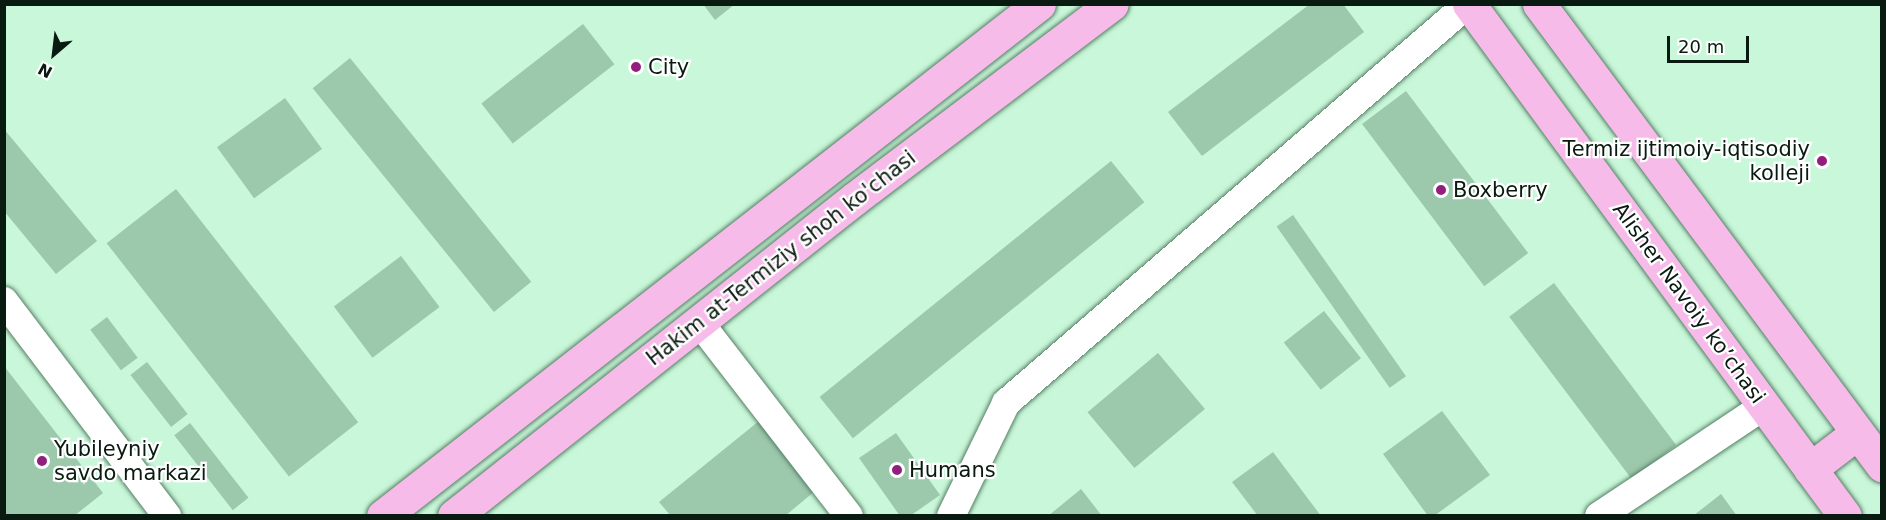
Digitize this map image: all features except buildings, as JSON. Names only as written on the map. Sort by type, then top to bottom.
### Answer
[{"type":"main road","name":"Hakim at-Termiziy shoh ko'chasi","points":[[383,516],[1039,4]]},
{"type":"main road","name":"Hakim at-Termiziy shoh ko'chasi","points":[[454,516],[699,322],[1112,4]]},
{"type":"main road","name":"Alisher Navoiy ko’chasi","points":[[1468,4],[1845,516]]},
{"type":"main road","points":[[1539,4],[1881,465]]},
{"type":"main road","points":[[1810,469],[1857,432]]},
{"type":"lane","points":[[951,516],[1006,403],[1468,4]]},
{"type":"lane","points":[[4,301],[167,516]]},
{"type":"lane","points":[[699,322],[849,516]]},
{"type":"lane","points":[[1599,516],[1764,406]]},
{"type":"place","name":"City","points":[[636,67]]},
{"type":"place","name":"Termiz ijtimoiy-iqtisodiy kolleji","points":[[1822,161]]},
{"type":"place","name":"Boxberry","points":[[1441,190]]},
{"type":"place","name":"Yubileyniy savdo markazi","points":[[42,461]]},
{"type":"place","name":"Humans","points":[[897,470]]}]
